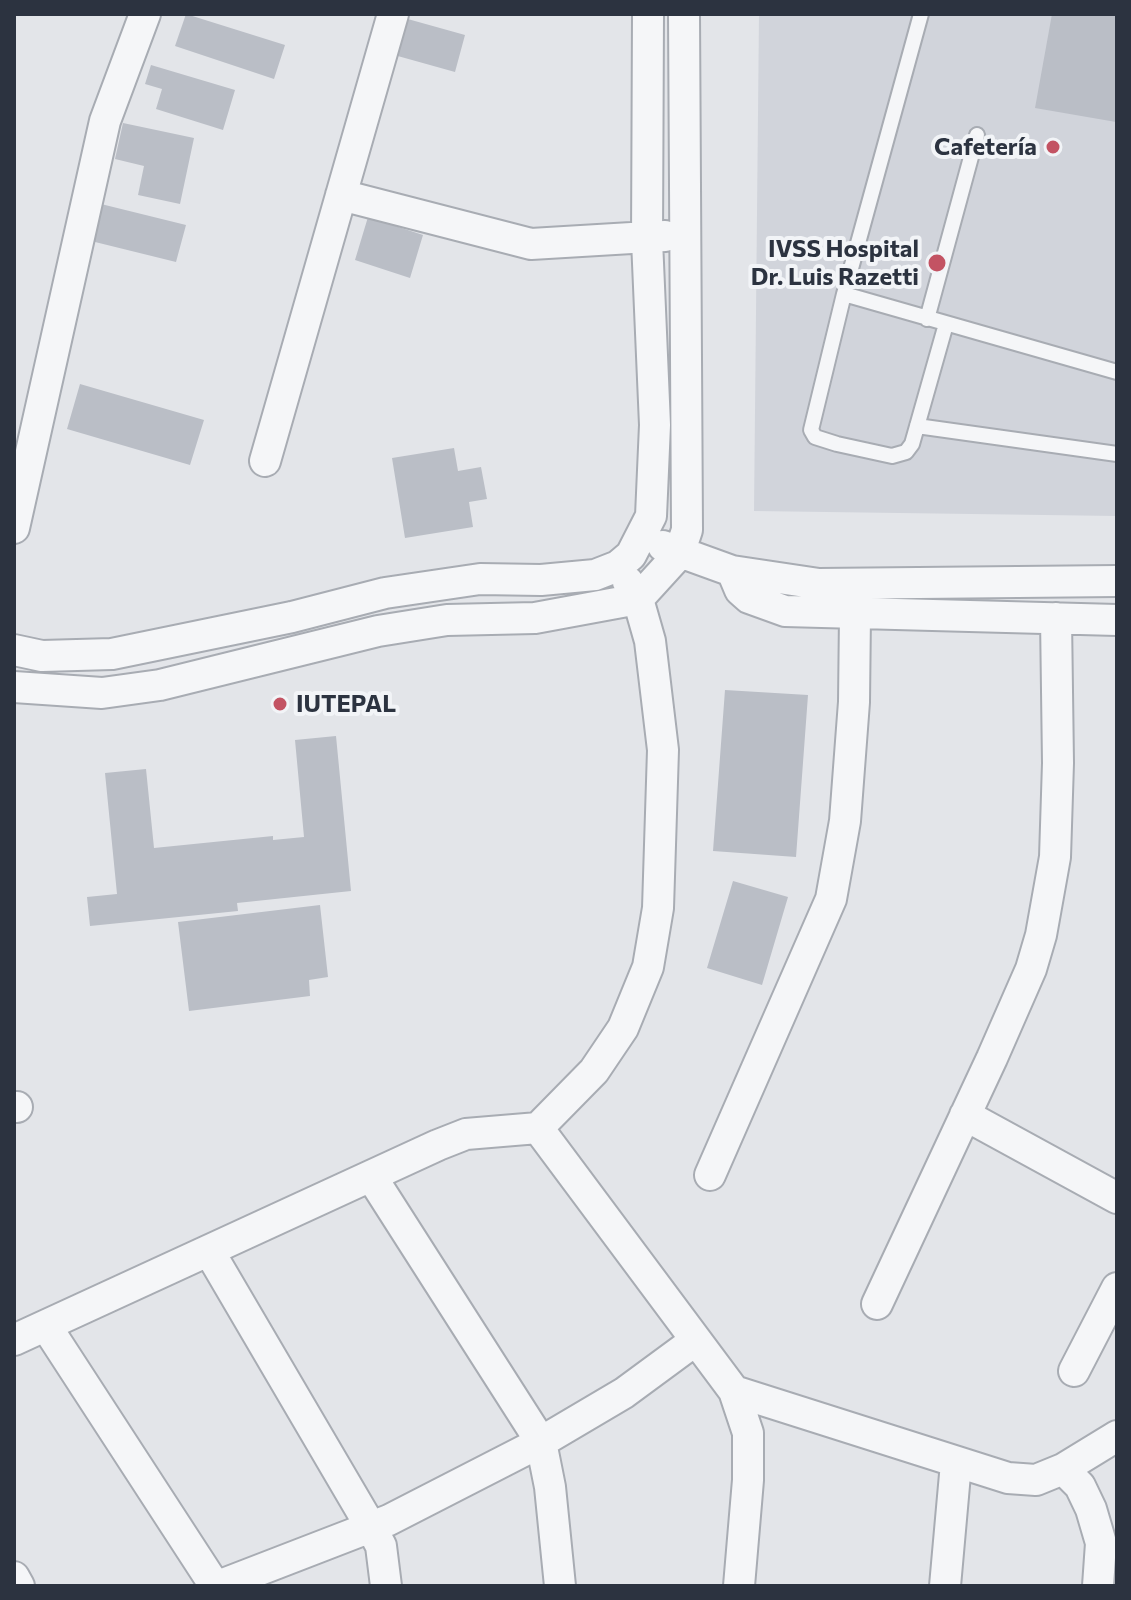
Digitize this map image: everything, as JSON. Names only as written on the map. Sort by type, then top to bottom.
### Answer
[{"type":"street","points":[[14,528],[105,121],[145,14]]},
{"type":"street","points":[[265,461],[393,14]]},
{"type":"street","points":[[14,650],[42,656],[112,654],[232,630],[385,593],[480,579],[541,580],[595,575],[618,566],[643,537],[651,516],[655,425],[647,240],[648,14]]},
{"type":"street","points":[[14,687],[117,691],[160,685],[378,631],[447,620],[535,618],[638,599],[679,554],[687,530],[684,14]]},
{"type":"street","points":[[341,195],[531,244],[647,240],[685,232]]},
{"type":"street","points":[[643,537],[679,554],[732,571],[819,584],[1117,581]]},
{"type":"street","points":[[14,1340],[466,1134],[538,1128],[594,1071],[623,1028],[648,967],[658,908],[663,750],[650,641],[638,599],[618,566]]},
{"type":"street","points":[[732,571],[740,590],[759,604],[785,611],[1117,620]]},
{"type":"street","points":[[710,1175],[831,899],[845,821],[854,702],[855,615]]},
{"type":"street","points":[[877,1304],[1031,969],[1048,902],[1055,857],[1058,763],[1056,618]]},
{"type":"street","points":[[965,1115],[1117,1198]]},
{"type":"street","points":[[538,1128],[734,1391],[748,1433],[748,1480],[739,1586]]},
{"type":"street","points":[[371,1176],[541,1442],[550,1487],[560,1586]]},
{"type":"street","points":[[209,1251],[381,1546],[386,1586]]},
{"type":"street","points":[[1074,1371],[1117,1288]]},
{"type":"street","points":[[46,1326],[216,1586],[372,1529],[541,1442],[624,1393],[696,1340]]},
{"type":"street","points":[[734,1391],[1008,1478],[1036,1480],[1063,1469],[1117,1436]]},
{"type":"street","points":[[945,1586],[956,1463]]},
{"type":"street","points":[[1063,1469],[1080,1486],[1091,1509],[1101,1543],[1098,1586]]},
{"type":"street","points":[[14,1577],[19,1586]]},
{"type":"lane","points":[[921,14],[844,294],[811,430],[815,437],[892,456],[906,452],[917,426],[946,324]]},
{"type":"lane","points":[[927,319],[977,135]]},
{"type":"lane","points":[[844,294],[1117,372]]},
{"type":"lane","points":[[917,426],[1117,454]]},
{"type":"shaded area","name":"IVSS Hospital Dr. Luis Razetti","points":[[759,14],[1117,14],[1117,516],[754,511]]},
{"type":"building","points":[[186,14],[285,45],[274,79],[175,46]]},
{"type":"building","points":[[1052,14],[1117,14],[1116,122],[1035,108]]},
{"type":"building","points":[[397,16],[465,35],[455,72],[387,53]]},
{"type":"building","points":[[151,65],[235,90],[223,130],[156,109],[162,89],[145,84]]},
{"type":"building","points":[[123,123],[194,138],[180,204],[138,195],[144,166],[115,159]]},
{"type":"building","points":[[101,204],[186,225],[176,262],[91,241]]},
{"type":"building","points":[[368,217],[423,235],[410,278],[355,260]]},
{"type":"building","points":[[80,384],[204,420],[190,465],[67,429]]},
{"type":"building","points":[[454,448],[458,471],[481,467],[487,499],[469,502],[473,527],[405,538],[392,458]]},
{"type":"building","points":[[725,690],[808,695],[796,857],[713,851]]},
{"type":"building","points":[[336,736],[351,891],[237,903],[238,911],[90,926],[87,897],[117,894],[105,773],[146,769],[154,848],[273,836],[273,840],[304,837],[295,740]]},
{"type":"building","points":[[733,881],[788,897],[762,985],[707,968]]},
{"type":"building","points":[[320,905],[328,977],[309,980],[310,996],[189,1011],[178,922]]},
{"type":"place","name":"Cafetería","points":[[1053,147]]},
{"type":"place","name":"IVSS Hospital Dr. Luis Razetti","points":[[937,263]]},
{"type":"place","name":"IUTEPAL","points":[[280,704]]}]
